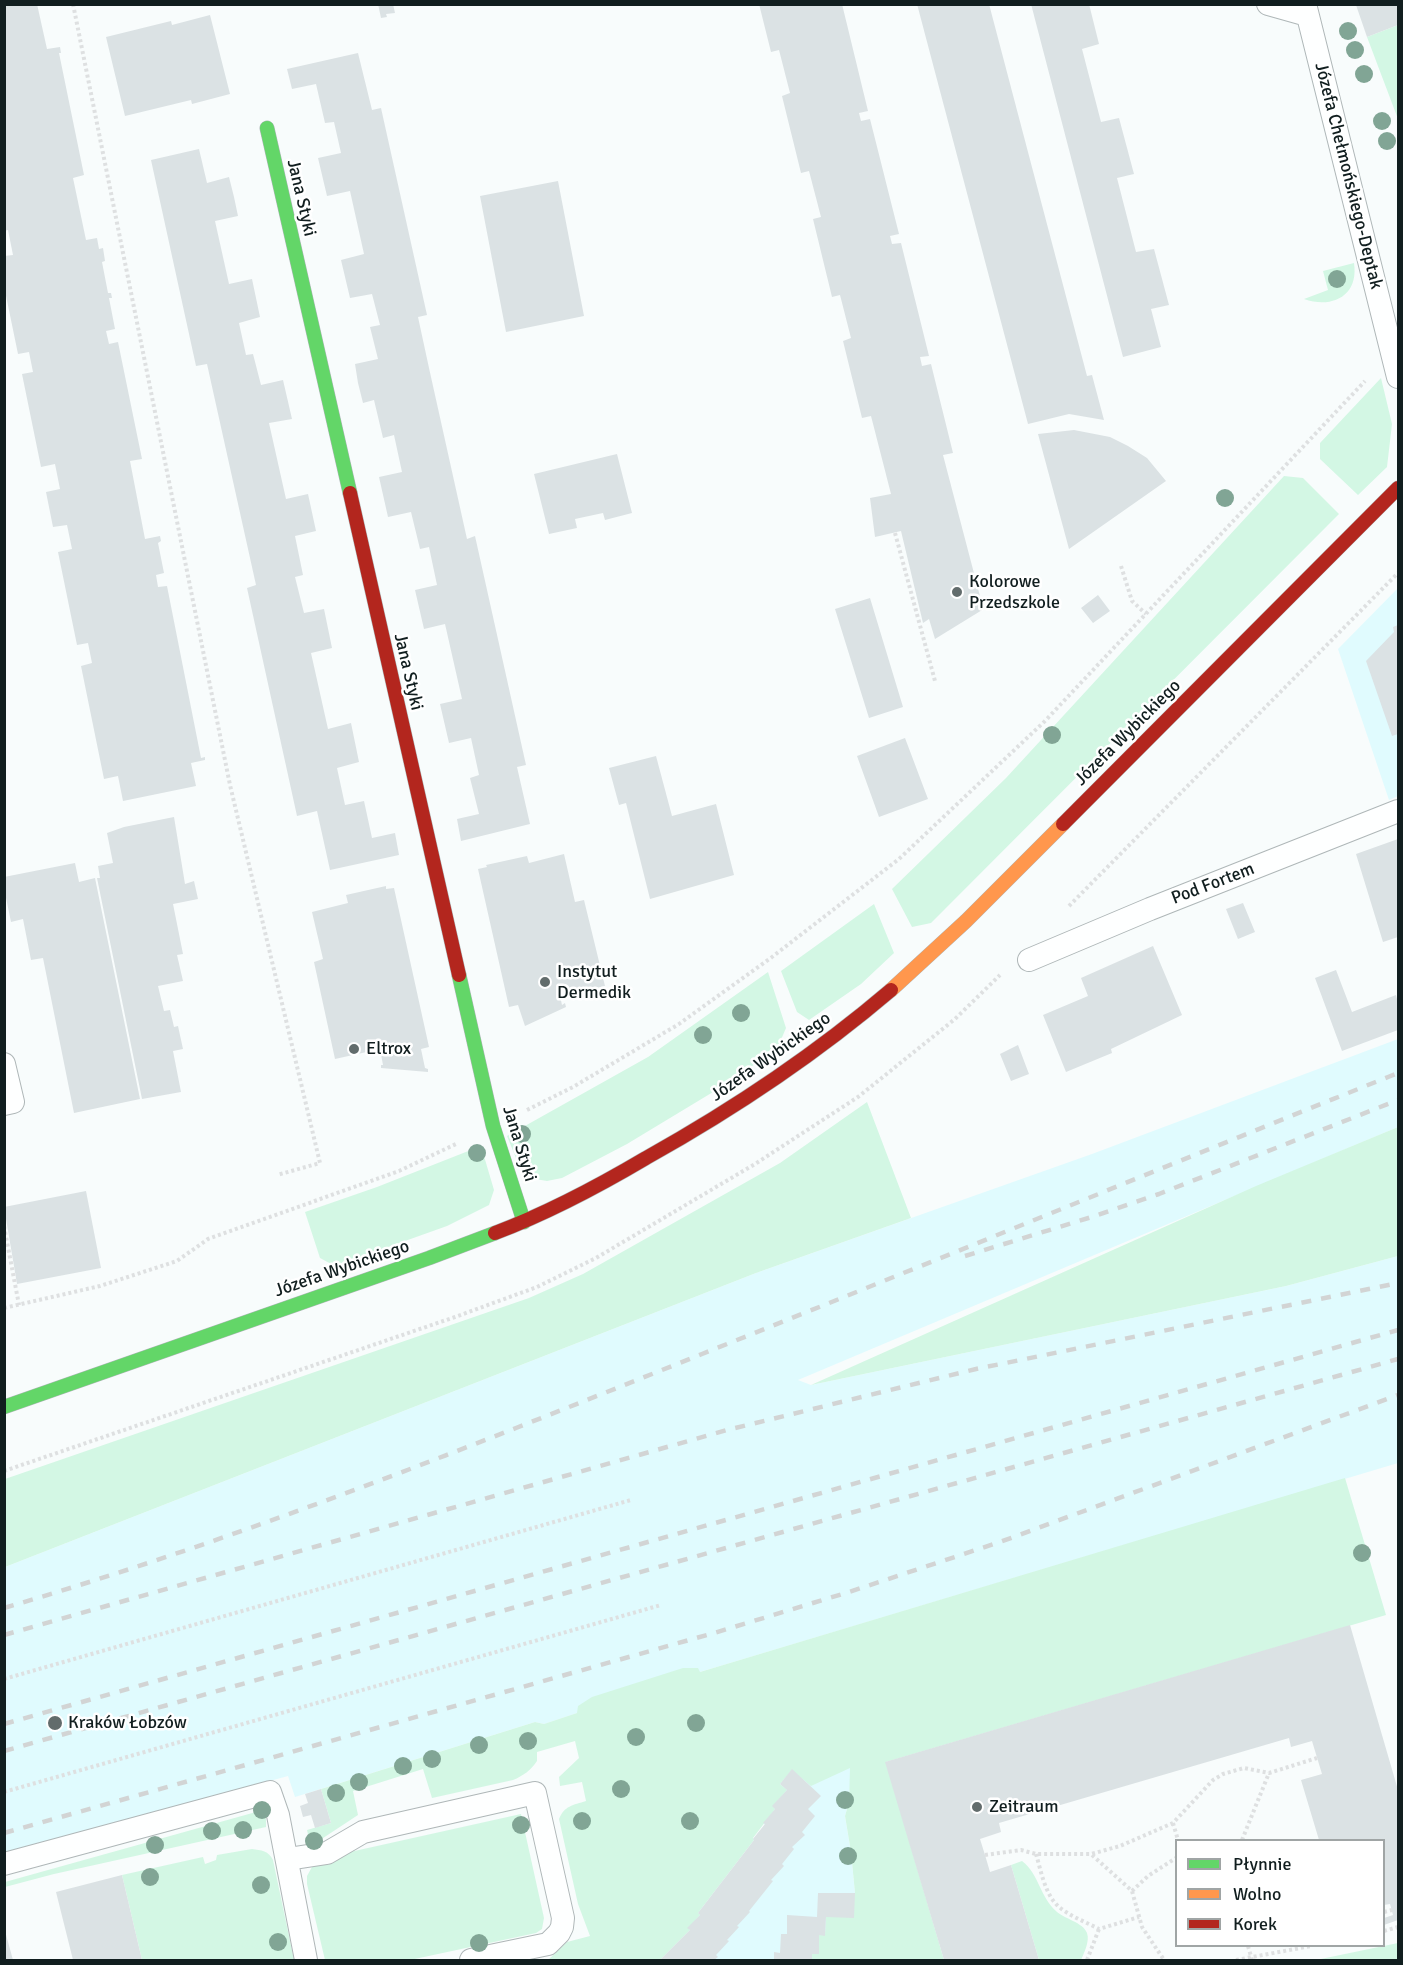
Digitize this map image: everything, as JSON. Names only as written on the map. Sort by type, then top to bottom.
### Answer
[{"type":"street","name":"Jana Styki","points":[[267,128],[493,1126],[524,1222]]},
{"type":"street","name":"Józefa Wybickiego","points":[[4,1407],[328,1294],[524,1222],[573,1200],[681,1139],[738,1103],[862,1014],[912,972],[966,921],[1398,488]]},
{"type":"lane","name":"Józefa Chełmońskiego-Deptak","points":[[1268,4],[1306,10],[1398,377]]},
{"type":"lane","name":"Pod Fortem","points":[[1029,960],[1150,909],[1398,811]]},
{"type":"lane","points":[[4,1064],[13,1102],[4,1104]]},
{"type":"lane","points":[[4,1864],[270,1792],[278,1815],[288,1860],[306,1960]]},
{"type":"lane","points":[[288,1860],[327,1853],[363,1832],[535,1793],[563,1918],[562,1927],[548,1944],[471,1960]]},
{"type":"path","points":[[73,4],[230,785],[320,1163],[277,1175]]},
{"type":"path","points":[[4,1308],[100,1286],[177,1261],[208,1239],[399,1171],[573,1087],[679,1024],[772,957],[899,859],[1045,721],[1372,375]]},
{"type":"path","points":[[895,533],[935,681]]},
{"type":"path","points":[[1121,566],[1132,601],[1146,614]]},
{"type":"path","points":[[1063,912],[1398,573]]},
{"type":"path","points":[[4,1226],[19,1305]]},
{"type":"path","points":[[4,1679],[632,1500]]},
{"type":"path","points":[[4,1792],[661,1605]]},
{"type":"path","points":[[985,1855],[1021,1850],[1036,1854],[1091,1854],[1120,1846],[1173,1823],[1213,1780],[1223,1774],[1244,1768],[1269,1773],[1317,1758]]},
{"type":"path","points":[[1242,1839],[1269,1773]]},
{"type":"path","points":[[1173,1823],[1178,1839]]},
{"type":"path","points":[[1036,1854],[1046,1885],[1058,1906],[1099,1929],[1139,1917]]},
{"type":"path","points":[[1091,1854],[1132,1892],[1142,1927],[1164,1960]]},
{"type":"path","points":[[1132,1892],[1148,1876],[1175,1859]]},
{"type":"path","points":[[1385,1912],[1392,1910]]},
{"type":"path","points":[[1087,1960],[1099,1929]]},
{"type":"path","points":[[1236,1960],[1306,1947]]},
{"type":"shaded area","points":[[1398,588],[1398,796],[1389,800],[1338,649]]},
{"type":"shaded area","points":[[1398,1039],[1398,1127],[798,1380],[811,1385],[1286,1286],[1398,1256],[1398,1463],[700,1672],[544,1724],[535,1722],[295,1797],[288,1776],[5,1853],[5,1567],[756,1273],[1092,1154]]},
{"type":"shaded area","points":[[851,1768],[849,1802],[845,1816],[855,1893],[825,1936],[819,1954],[812,1954],[812,1960],[660,1960],[689,1931],[687,1928],[754,1841],[753,1839],[765,1825],[763,1823],[775,1809],[772,1806],[786,1790],[780,1784],[792,1769]]},
{"type":"green space","points":[[1398,25],[1398,119],[1367,37]]},
{"type":"green space","points":[[1354,263],[1352,284],[1348,292],[1333,301],[1314,302],[1304,299],[1328,290],[1323,271]]},
{"type":"green space","points":[[1381,378],[1392,424],[1387,467],[1358,495],[1320,459],[1320,443]]},
{"type":"green space","points":[[1284,476],[1303,478],[1339,514],[931,923],[912,927],[892,889],[1006,778]]},
{"type":"green space","points":[[874,904],[894,953],[861,984],[809,1020],[797,1012],[781,971]]},
{"type":"green space","points":[[768,972],[786,1028],[777,1049],[723,1086],[627,1144],[562,1178],[547,1181],[535,1179],[520,1168],[507,1136],[648,1057]]},
{"type":"green space","points":[[867,1102],[911,1218],[756,1273],[5,1567],[5,1479],[529,1298],[583,1274],[780,1163]]},
{"type":"green space","points":[[1398,1127],[1398,1256],[1286,1286],[811,1385],[1256,1186]]},
{"type":"green space","points":[[481,1146],[494,1190],[489,1205],[447,1226],[335,1266],[320,1258],[305,1212],[377,1187]]},
{"type":"green space","points":[[1345,1478],[1386,1615],[886,1762],[944,1960],[812,1960],[812,1954],[819,1953],[819,1935],[825,1935],[826,1917],[855,1893],[845,1816],[849,1802],[850,1768],[811,1786],[792,1770],[780,1784],[787,1790],[773,1806],[775,1809],[753,1838],[754,1840],[698,1913],[700,1915],[688,1928],[690,1930],[660,1960],[548,1960],[567,1942],[590,1936],[578,1904],[559,1819],[566,1809],[586,1801],[582,1782],[560,1786],[559,1777],[579,1758],[575,1741],[537,1752],[537,1761],[532,1767],[513,1780],[432,1798],[423,1769],[353,1791],[358,1815],[314,1844],[310,1843],[307,1830],[331,1823],[321,1789],[535,1722],[544,1724],[577,1713],[578,1706],[592,1697],[683,1668],[698,1668],[700,1672]]},
{"type":"green space","points":[[256,1812],[266,1819],[266,1827],[5,1887],[5,1882]]},
{"type":"green space","points":[[521,1814],[544,1918],[542,1929],[536,1933],[410,1960],[325,1960],[307,1884],[307,1876],[312,1867],[318,1864],[328,1865],[350,1852]]},
{"type":"green space","points":[[252,1849],[267,1853],[273,1860],[294,1960],[142,1960],[122,1875],[203,1857],[205,1864],[216,1860],[217,1855]]},
{"type":"green space","points":[[1022,1861],[1032,1872],[1046,1899],[1059,1914],[1085,1929],[1088,1940],[1081,1960],[1039,1960],[1011,1865]]},
{"type":"green space","points":[[1398,1943],[1398,1960],[1316,1960],[1385,1947]]},
{"type":"building","points":[[4,4],[37,4],[47,49],[60,47],[61,53],[59,53],[84,175],[73,178],[86,240],[97,238],[99,249],[103,248],[105,261],[102,262],[108,293],[111,293],[112,298],[109,298],[115,329],[106,331],[109,344],[118,342],[142,459],[130,461],[145,539],[160,536],[161,541],[158,543],[164,573],[156,575],[158,587],[167,586],[201,758],[205,757],[205,760],[191,763],[196,786],[123,801],[118,776],[104,779],[81,666],[92,663],[88,643],[77,645],[58,552],[72,549],[67,525],[53,527],[46,492],[60,489],[55,464],[41,467],[22,374],[33,372],[29,352],[18,354],[4,286],[4,256],[13,255],[8,230],[4,231]]},
{"type":"building","points":[[378,4],[393,4],[395,13],[386,14],[387,17],[381,18]]},
{"type":"building","points":[[759,4],[842,4],[868,111],[859,113],[861,121],[870,119],[899,234],[890,236],[892,244],[901,243],[929,356],[920,357],[922,366],[931,364],[953,453],[943,455],[981,600],[987,607],[935,639],[929,619],[923,623],[901,531],[875,537],[870,498],[891,494],[871,416],[862,418],[843,341],[851,338],[840,295],[832,297],[813,219],[821,217],[809,171],[801,173],[782,96],[790,93],[779,50],[771,52]]},
{"type":"building","points":[[917,4],[989,4],[1087,376],[1092,375],[1104,420],[1069,414],[1028,424]]},
{"type":"building","points":[[1031,4],[1089,4],[1099,44],[1082,49],[1101,122],[1119,118],[1134,174],[1117,178],[1136,252],[1154,249],[1169,305],[1151,309],[1161,347],[1123,357]]},
{"type":"building","points":[[1356,5],[1398,5],[1398,25],[1367,37]]},
{"type":"building","points":[[210,15],[230,94],[192,104],[191,100],[125,116],[106,37],[171,21],[172,25]]},
{"type":"building","points":[[358,53],[372,110],[381,108],[427,315],[418,317],[429,368],[467,539],[475,536],[526,765],[517,767],[530,824],[461,841],[457,819],[479,814],[470,778],[479,775],[471,738],[449,743],[440,704],[462,699],[445,624],[424,629],[415,590],[437,585],[429,547],[420,549],[411,512],[388,517],[379,477],[402,472],[394,435],[383,438],[374,400],[363,403],[358,383],[355,364],[378,359],[370,327],[380,325],[372,294],[350,298],[341,260],[364,254],[350,191],[327,196],[318,158],[341,153],[334,122],[325,123],[316,84],[292,89],[287,69]]},
{"type":"building","points":[[199,149],[207,183],[229,177],[234,197],[238,216],[215,221],[229,284],[252,279],[260,317],[239,323],[246,355],[253,354],[261,385],[283,380],[292,419],[269,423],[286,499],[308,494],[316,531],[295,536],[303,575],[295,577],[304,613],[324,609],[332,648],[311,653],[328,729],[351,723],[359,762],[337,768],[345,805],[364,801],[372,838],[395,833],[399,855],[330,870],[317,811],[297,816],[247,588],[256,585],[207,364],[196,366],[151,160]]},
{"type":"building","points":[[558,181],[584,316],[506,332],[480,196]]},
{"type":"building","points":[[1074,430],[1110,437],[1128,446],[1147,458],[1166,481],[1069,549],[1038,434]]},
{"type":"building","points":[[617,454],[632,513],[605,520],[603,513],[575,519],[577,528],[549,534],[534,474]]},
{"type":"building","points":[[1098,595],[1110,611],[1093,623],[1081,608]]},
{"type":"building","points":[[870,598],[903,707],[869,718],[835,609]]},
{"type":"building","points":[[1398,625],[1398,734],[1392,736],[1366,661],[1394,632],[1393,627]]},
{"type":"building","points":[[905,738],[928,799],[879,817],[857,756]]},
{"type":"building","points":[[656,756],[672,816],[716,804],[734,875],[650,899],[626,803],[619,805],[609,768]]},
{"type":"building","points":[[174,817],[185,884],[194,881],[198,899],[173,904],[183,954],[177,955],[183,981],[158,986],[164,1011],[170,1010],[174,1027],[178,1026],[183,1049],[173,1051],[181,1092],[142,1099],[97,878],[100,878],[98,866],[113,863],[107,833],[124,827]]},
{"type":"building","points":[[1398,839],[1398,937],[1383,942],[1356,854]]},
{"type":"building","points":[[564,854],[575,902],[584,900],[605,986],[560,996],[562,1005],[565,1003],[566,1007],[525,1026],[518,1005],[509,1007],[478,869],[487,867],[486,865],[527,856],[529,863]]},
{"type":"building","points":[[75,863],[79,882],[95,878],[140,1099],[74,1113],[43,958],[31,960],[23,919],[11,922],[4,877]]},
{"type":"building","points":[[386,886],[386,889],[394,888],[429,1047],[421,1049],[428,1072],[381,1068],[383,1065],[380,1049],[335,1059],[314,962],[323,959],[312,912],[348,903],[346,895]]},
{"type":"building","points":[[1243,903],[1255,932],[1238,939],[1226,909]]},
{"type":"building","points":[[1153,946],[1182,1015],[1111,1049],[1112,1053],[1066,1072],[1043,1015],[1088,996],[1081,978]]},
{"type":"building","points":[[1336,970],[1352,1012],[1396,995],[1398,1030],[1342,1051],[1315,978]]},
{"type":"building","points":[[1018,1045],[1029,1074],[1011,1081],[1000,1054]]},
{"type":"building","points":[[86,1191],[101,1268],[17,1284],[4,1207]]},
{"type":"building","name":"Zeitraum","points":[[1350,1625],[1398,1790],[1398,1920],[1385,1925],[1385,1918],[1393,1915],[1390,1904],[1385,1905],[1385,1839],[1319,1839],[1301,1780],[1322,1774],[1312,1741],[1291,1747],[1289,1738],[999,1823],[1001,1832],[980,1839],[990,1872],[1011,1865],[1039,1960],[944,1960],[885,1762]]},
{"type":"building","points":[[792,1769],[821,1796],[808,1809],[815,1816],[802,1832],[805,1835],[792,1847],[794,1849],[782,1864],[784,1866],[737,1926],[739,1927],[727,1940],[729,1941],[716,1955],[718,1957],[714,1960],[660,1960],[690,1930],[687,1928],[700,1915],[698,1913],[754,1840],[765,1824],[763,1823],[775,1809],[772,1806],[787,1790],[780,1784]]},
{"type":"building","points":[[321,1789],[331,1823],[315,1828],[311,1815],[303,1817],[300,1806],[308,1803],[305,1794]]},
{"type":"building","points":[[122,1875],[142,1960],[73,1960],[56,1892]]},
{"type":"building","points":[[818,1893],[855,1893],[854,1918],[826,1917],[825,1936],[819,1935],[819,1954],[812,1954],[812,1960],[774,1960],[774,1952],[780,1953],[781,1934],[787,1934],[787,1915],[817,1917]]},
{"type":"building","points":[[5,1931],[13,1960],[4,1960]]},
{"type":"railway","points":[[4,1608],[182,1552],[443,1456],[1398,1073]]},
{"type":"railway","points":[[965,1256],[1159,1194],[1398,1100]]},
{"type":"railway","points":[[4,1635],[727,1430],[976,1369],[1398,1283]]},
{"type":"railway","points":[[4,1724],[1398,1330]]},
{"type":"railway","points":[[4,1751],[1398,1359]]},
{"type":"railway","points":[[4,1833],[714,1633],[849,1592],[1000,1542],[1398,1395]]},
{"type":"traffic: fast","points":[[267,128],[350,493]]},
{"type":"traffic: fast","points":[[459,975],[493,1126],[524,1222]]},
{"type":"traffic: fast","points":[[4,1407],[495,1233]]},
{"type":"traffic: slow","points":[[891,990],[966,921],[1063,824]]},
{"type":"traffic: jam","points":[[1063,824],[1398,488]]},
{"type":"traffic: jam","points":[[350,493],[459,975]]},
{"type":"traffic: jam","points":[[495,1233],[591,1189],[710,1120],[803,1059],[891,990]]},
{"type":"place","name":"Kolorowe Przedszkole","points":[[957,592]]},
{"type":"place","name":"Instytut Dermedik","points":[[545,982]]},
{"type":"place","name":"Eltrox","points":[[354,1049]]},
{"type":"place","name":"Kraków Łobzów","points":[[55,1723]]},
{"type":"place","name":"Zeitraum","points":[[977,1807]]}]
